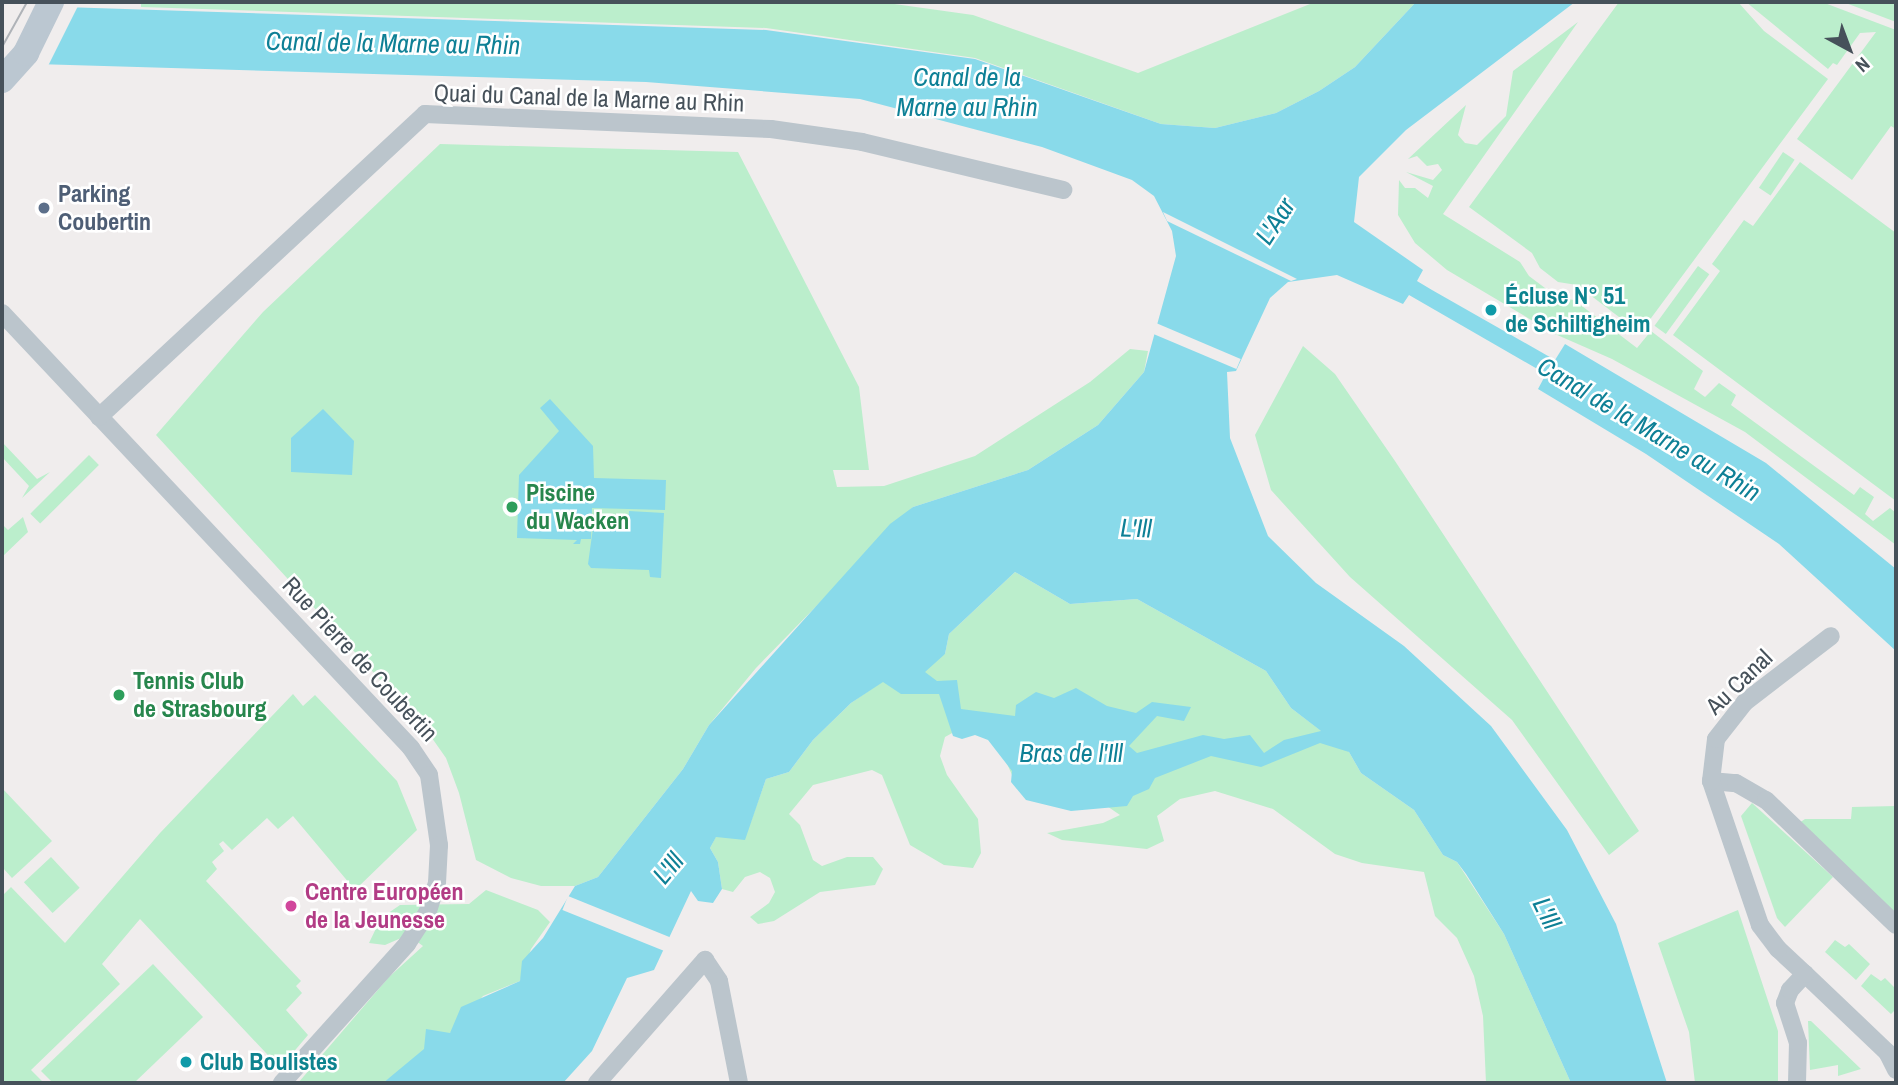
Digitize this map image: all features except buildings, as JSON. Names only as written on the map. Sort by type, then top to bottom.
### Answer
[{"type":"main road","points":[[2,80],[26,53],[51,2]]},
{"type":"street","name":"Quai du Canal de la Marne au Rhin","points":[[99,417],[425,114],[771,129],[862,142],[1063,190]]},
{"type":"street","name":"Rue Pierre de Coubertin","points":[[2,313],[411,748],[433,787],[439,845],[437,883],[427,913],[407,944],[282,1083]]},
{"type":"street","name":"Au Canal","points":[[1711,781],[1716,739],[1745,702],[1831,636]]},
{"type":"street","points":[[1896,925],[1766,800],[1735,783],[1711,781],[1760,925],[1778,949],[1886,1052],[1896,1070]]},
{"type":"street","points":[[597,1083],[705,960],[719,981],[739,1083]]},
{"type":"street","points":[[1797,1083],[1798,1043],[1785,1003],[1790,990],[1805,974]]},
{"type":"green space","points":[[141,2],[880,2],[973,15],[1138,73],[1315,2],[1416,2],[1355,67],[1319,91],[1276,113],[1215,128],[1161,124],[975,58],[766,28],[141,7]]},
{"type":"green space","points":[[1619,2],[1738,2],[1764,31],[1828,79],[1640,333],[1577,285],[1558,282],[1540,268],[1532,253],[1469,207]]},
{"type":"green space","points":[[1746,2],[1822,2],[1896,30],[1896,129],[1891,126],[1852,180],[1797,139],[1876,32],[1860,33],[1837,65],[1833,63],[1828,69]]},
{"type":"green space","points":[[1843,2],[1896,2],[1896,22],[1859,8]]},
{"type":"green space","points":[[1578,22],[1443,214],[1520,262],[1529,276],[1557,297],[1574,300],[1637,348],[1651,331],[1703,371],[1694,389],[1705,397],[1719,383],[1736,395],[1731,405],[1854,495],[1860,487],[1874,497],[1865,514],[1873,521],[1890,508],[1896,513],[1896,545],[1745,432],[1612,359],[1555,334],[1447,270],[1415,243],[1398,215],[1399,180],[1405,188],[1415,188],[1428,198],[1433,186],[1406,172],[1433,180],[1442,170],[1438,164],[1427,166],[1417,156],[1408,159],[1466,105],[1458,135],[1465,143],[1477,145],[1506,116],[1513,71]]},
{"type":"green space","name":"Piscine du Wacken","points":[[440,144],[738,152],[859,387],[869,470],[833,470],[837,487],[884,486],[975,456],[1090,382],[1130,349],[1148,351],[1144,372],[1098,425],[1028,470],[913,507],[756,668],[709,725],[683,769],[598,877],[575,886],[541,886],[511,878],[476,860],[459,793],[446,758],[427,731],[156,435],[263,312]]},
{"type":"green space","points":[[1783,152],[1795,160],[1771,195],[1759,188]]},
{"type":"green space","points":[[1800,162],[1896,233],[1896,501],[1673,335],[1720,271],[1712,264],[1744,220],[1753,226]]},
{"type":"green space","points":[[1698,266],[1709,274],[1666,334],[1655,326]]},
{"type":"green space","points":[[1303,346],[1335,374],[1639,831],[1609,855],[1512,720],[1350,577],[1271,490],[1255,435]]},
{"type":"green space","points":[[2,442],[37,479],[50,472],[22,498],[29,486],[2,457]]},
{"type":"green space","points":[[89,455],[99,465],[40,524],[30,514]]},
{"type":"green space","points":[[23,517],[28,532],[2,557],[2,524],[8,530]]},
{"type":"green space","points":[[1015,572],[1070,604],[1137,599],[1266,671],[1291,708],[1349,752],[1361,773],[1414,810],[1443,855],[1457,862],[1504,934],[1571,1083],[1486,1083],[1483,1016],[1474,976],[1457,938],[1435,916],[1424,872],[1362,863],[1335,854],[1273,809],[1215,791],[1180,799],[1157,816],[1164,841],[1147,849],[1062,840],[1047,833],[1103,823],[1120,815],[1101,802],[1019,791],[998,743],[963,727],[945,737],[940,756],[947,775],[978,819],[981,853],[973,868],[944,865],[910,845],[882,775],[872,770],[813,785],[789,814],[800,825],[813,860],[822,866],[847,857],[873,857],[883,869],[875,885],[820,892],[774,921],[758,924],[750,917],[769,903],[775,892],[770,878],[760,872],[745,877],[733,892],[722,889],[718,862],[710,848],[716,836],[733,836],[751,821],[766,779],[789,772],[813,740],[851,703],[899,670],[945,654],[949,634]]},
{"type":"green space","points":[[293,694],[303,706],[315,695],[397,781],[417,830],[355,890],[293,816],[278,829],[267,818],[232,850],[223,841],[219,844],[224,851],[212,862],[217,869],[206,881],[301,981],[296,986],[302,993],[286,1010],[308,1035],[280,1068],[140,919],[102,964],[120,984],[31,1070],[44,1083],[2,1083],[2,896],[11,887],[65,943],[160,833]]},
{"type":"green space","points":[[2,788],[52,841],[12,878],[2,867]]},
{"type":"green space","points":[[1752,803],[1833,877],[1785,927],[1777,918],[1741,816]]},
{"type":"green space","points":[[1896,806],[1896,916],[1799,823],[1805,819],[1851,819],[1852,807]]},
{"type":"green space","points":[[51,857],[80,888],[53,913],[24,882]]},
{"type":"green space","points":[[486,890],[538,910],[550,922],[531,949],[520,981],[483,996],[450,1033],[383,1083],[298,1083],[389,977],[423,946],[408,935],[385,945],[369,943],[381,918],[400,905],[469,904]]},
{"type":"green space","points":[[1738,910],[1778,1031],[1778,1083],[1695,1083],[1689,1032],[1658,943]]},
{"type":"green space","points":[[1835,940],[1845,947],[1849,944],[1870,964],[1856,980],[1825,952]]},
{"type":"green space","points":[[153,964],[203,1017],[134,1083],[53,1083],[41,1071]]},
{"type":"green space","points":[[1871,974],[1881,981],[1885,978],[1896,989],[1896,1009],[1891,1014],[1861,986]]},
{"type":"green space","points":[[1808,1021],[1861,1069],[1838,1076],[1838,1065],[1810,1070]]},
{"type":"water","points":[[1416,2],[1575,2],[1406,130],[1359,177],[1354,222],[1423,270],[1417,281],[1432,290],[1555,360],[1565,344],[1766,463],[1896,569],[1896,651],[1779,544],[1646,454],[1538,389],[1546,374],[1409,295],[1403,304],[1337,275],[1288,282],[1270,298],[1236,371],[1227,372],[1230,438],[1268,536],[1316,583],[1404,646],[1491,726],[1567,830],[1616,924],[1667,1083],[1571,1083],[1504,934],[1466,874],[1457,862],[1443,855],[1414,810],[1361,773],[1349,752],[1320,743],[1261,767],[1211,756],[1155,778],[1149,789],[1133,796],[1127,806],[1071,811],[1026,800],[1011,782],[1012,771],[988,740],[975,735],[962,739],[953,736],[939,694],[901,694],[883,682],[851,703],[813,740],[789,772],[766,779],[745,840],[716,837],[710,848],[718,862],[722,889],[713,903],[698,901],[691,891],[654,970],[627,978],[592,1051],[563,1083],[383,1083],[424,1049],[426,1029],[450,1033],[461,1007],[520,981],[522,961],[543,938],[575,886],[598,877],[683,769],[709,725],[890,524],[913,507],[1028,470],[1098,425],[1144,372],[1176,256],[1172,231],[1154,196],[1132,180],[1042,147],[860,99],[646,82],[2,63],[2,5],[766,30],[975,59],[1161,124],[1215,128],[1276,113],[1319,91],[1355,67]],"holes":[[[1015,572],[1070,604],[1137,599],[1266,671],[1291,708],[1321,731],[1284,740],[1264,753],[1250,735],[1224,739],[1203,735],[1137,753],[1129,746],[1157,716],[1184,721],[1191,707],[1152,702],[1136,713],[1107,706],[1076,688],[1054,698],[1036,692],[1016,705],[1015,716],[961,709],[957,680],[937,681],[925,672],[945,654],[949,634]]]},
{"type":"water","points":[[550,399],[593,446],[594,478],[666,480],[665,510],[592,508],[591,539],[581,539],[580,544],[573,544],[577,540],[517,538],[519,475],[559,431],[540,408]]},
{"type":"water","points":[[323,409],[354,441],[352,475],[291,472],[291,438]]},
{"type":"water","points":[[629,511],[664,513],[661,578],[650,577],[649,570],[591,568],[588,564],[593,528],[628,529]]},
{"type":"pier","points":[[2,2],[79,4],[47,68],[2,67]]},
{"type":"pier","points":[[1163,212],[1297,279],[1291,281],[1167,221]]},
{"type":"pier","points":[[1156,323],[1241,359],[1236,369],[1152,333]]},
{"type":"pier","points":[[568,896],[670,937],[664,951],[562,910]]},
{"type":"tram line","points":[[2,47],[27,2]]},
{"type":"place","name":"Parking Coubertin","points":[[44,208]]},
{"type":"place","name":"Écluse N° 51 de Schiltigheim","points":[[1491,310]]},
{"type":"place","name":"Piscine du Wacken","points":[[512,507]]},
{"type":"place","name":"Tennis Club de Strasbourg","points":[[119,695]]},
{"type":"place","name":"Centre Européen de la Jeunesse","points":[[291,906]]},
{"type":"place","name":"Club Boulistes","points":[[186,1062]]},
{"type":"water label","name":"Canal de la Marne au Rhin","points":[[393,43]]},
{"type":"water label","name":"Canal de la Marne au Rhin","points":[[967,92]]},
{"type":"water label","name":"L'Aar","points":[[1275,221]]},
{"type":"water label","name":"Canal de la Marne au Rhin","points":[[1649,429]]},
{"type":"water label","name":"L'Ill","points":[[1136,528]]},
{"type":"water label","name":"Bras de l'Ill","points":[[1071,753]]},
{"type":"water label","name":"L'Ill","points":[[668,868]]},
{"type":"water label","name":"L'Ill","points":[[1547,913]]}]
